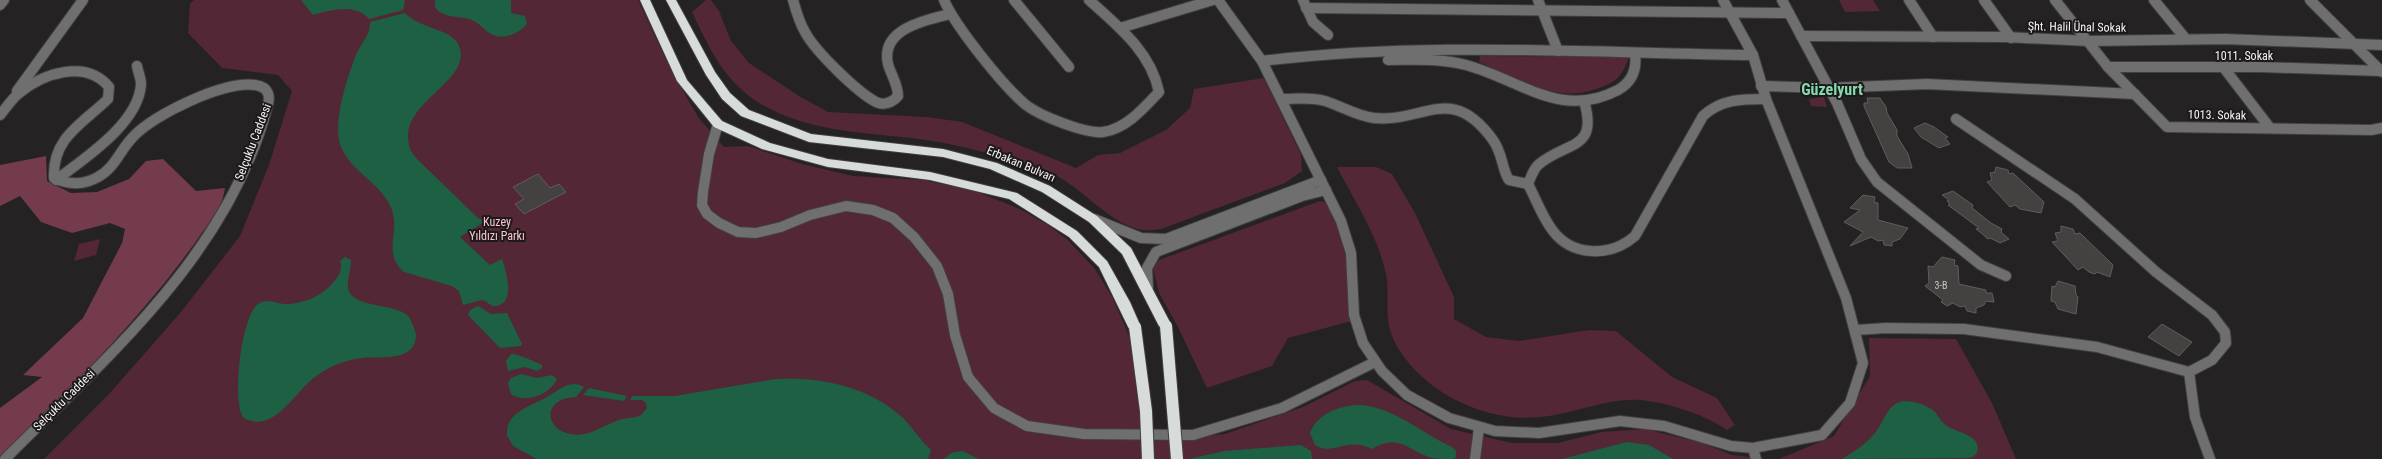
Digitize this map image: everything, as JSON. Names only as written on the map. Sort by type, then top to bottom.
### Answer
[{"type":"highway","points":[[645,0],[682,81],[718,124],[766,146],[828,163],[930,176],[1013,196],[1073,234],[1102,264],[1124,302],[1135,327],[1146,411],[1148,459]]},
{"type":"highway","name":"Erbakan Bulvarı","points":[[671,0],[679,18],[710,73],[726,96],[745,113],[809,138],[885,148],[943,153],[993,166],[1046,189],[1093,219],[1127,251],[1148,287],[1166,326],[1178,459]]},
{"type":"street","points":[[0,5],[4,0]]},
{"type":"street","points":[[0,115],[83,0]]},
{"type":"street","points":[[793,0],[803,30],[819,54],[876,102],[883,104],[892,102],[898,96],[886,58],[886,52],[891,40],[908,27],[950,14]]},
{"type":"street","points":[[944,0],[950,14],[1003,81],[1027,106],[1089,132],[1104,132],[1123,124],[1139,114],[1159,92],[1159,80],[1146,59],[1120,28],[1089,0]]},
{"type":"street","points":[[1014,0],[1069,67]]},
{"type":"street","points":[[1120,28],[1213,0]]},
{"type":"street","points":[[1218,0],[1262,61],[1324,185],[1343,227],[1351,253],[1352,299],[1357,328],[1375,362],[1394,383],[1417,402],[1449,418],[1479,428],[1509,433],[1540,433],[1620,421],[1664,426],[1755,454],[1822,435],[1850,403],[1863,363],[1856,330],[1846,298],[1761,86],[1753,55],[1723,0]]},
{"type":"street","points":[[1538,0],[1558,51]]},
{"type":"street","points":[[1782,0],[1828,88],[1861,159],[1877,182],[1981,265],[2006,276]]},
{"type":"street","points":[[1909,0],[1933,37]]},
{"type":"street","points":[[1984,0],[2011,38]]},
{"type":"street","name":"1013. Sokak","points":[[2055,0],[2089,41],[2108,67],[2167,127],[2371,130],[2382,128]]},
{"type":"street","points":[[2154,0],[2185,38]]},
{"type":"street","points":[[2310,0],[2381,72]]},
{"type":"street","points":[[1328,35],[1313,22],[1304,4],[1542,11],[1789,13]]},
{"type":"street","name":"Şht. Halil Ünal Sokak","points":[[1801,36],[2011,38],[2089,41],[2185,38],[2352,42],[2382,45]]},
{"type":"street","points":[[1262,61],[1364,52],[1558,51],[1636,54],[1753,55]]},
{"type":"street","points":[[1388,60],[1456,63],[1480,69],[1544,97],[1559,100],[1584,101],[1605,96],[1625,85],[1635,70],[1636,54]]},
{"type":"street","points":[[10,101],[22,90],[57,74],[83,71],[98,76],[107,82],[109,87],[108,99],[68,135],[56,151],[52,160],[54,178],[56,180],[94,150],[132,113],[141,84],[137,66]]},
{"type":"street","name":"1011. Sokak","points":[[2108,67],[2381,72]]},
{"type":"street","points":[[2224,68],[2270,128]]},
{"type":"street","name":"Selçuklu Caddesi","points":[[5,459],[138,324],[201,248],[221,217],[250,156],[265,116],[269,94],[266,88],[260,84],[247,84],[209,94],[154,119],[135,134],[114,166],[103,175],[83,183],[70,185],[56,180]]},
{"type":"street","points":[[1761,86],[1828,88],[1927,84],[2135,94]]},
{"type":"street","points":[[1282,99],[1304,98],[1324,101],[1375,118],[1432,108],[1460,112],[1474,120],[1499,150],[1506,176],[1516,184],[1528,184]]},
{"type":"street","points":[[1528,184],[1554,232],[1560,237],[1575,246],[1593,252],[1616,249],[1630,242],[1635,236],[1703,116],[1709,109],[1727,101],[1766,99]]},
{"type":"street","points":[[1528,184],[1538,165],[1585,135],[1589,130],[1590,117],[1584,101]]},
{"type":"street","points":[[1856,330],[1886,328],[1964,329],[2097,346],[2189,372],[2212,360],[2226,343],[2225,332],[2212,315],[2156,272],[2075,199],[2046,178],[1956,119]]},
{"type":"street","points":[[718,124],[709,154],[702,192],[702,205],[707,214],[738,232],[756,233],[846,206],[873,210],[893,218],[914,236],[937,266],[948,294],[955,335],[968,377],[994,408],[1027,426],[1084,434],[1193,435],[1282,408],[1375,362]]},
{"type":"street","points":[[1093,219],[1141,238],[1166,239],[1324,185]]},
{"type":"street","points":[[1148,287],[1146,273],[1148,259],[1156,252],[1302,196],[1324,185]]},
{"type":"street","points":[[2189,372],[2191,409],[2200,438],[2210,459]]},
{"type":"street","points":[[1475,459],[1479,428]]},
{"type":"green space","name":"Kuzey Yıldızı Parkı","points":[[194,0],[638,0],[670,68],[698,117],[724,147],[748,146],[802,164],[853,176],[924,180],[975,191],[1020,209],[1048,225],[1068,240],[1095,269],[1112,297],[1130,338],[1140,400],[1140,442],[1225,434],[1303,407],[1355,381],[1367,380],[1451,429],[1512,443],[1558,443],[1602,432],[1645,429],[1702,443],[1732,455],[1766,459],[44,459],[109,394],[181,312],[240,236],[269,165],[292,91],[278,75],[222,68],[188,33],[190,4]]},
{"type":"green space","points":[[706,0],[711,0],[719,11],[731,41],[749,63],[799,96],[828,112],[927,117],[962,122],[1076,168],[1098,155],[1120,153],[1166,130],[1190,108],[1194,89],[1264,78],[1301,155],[1302,171],[1285,183],[1161,229],[1145,230],[1130,226],[1117,220],[1069,183],[1056,175],[1016,161],[946,143],[866,134],[823,127],[802,122],[761,104],[737,86],[719,64],[705,39],[692,12]]},
{"type":"green space","points":[[1839,0],[1873,0],[1880,11],[1845,12]]},
{"type":"green space","points":[[1480,56],[1629,57],[1621,75],[1609,84],[1580,93],[1565,93],[1550,91],[1521,82],[1479,62]]},
{"type":"green space","points":[[1824,97],[1827,107],[1811,106],[1809,99]]},
{"type":"green space","points":[[1337,167],[1376,167],[1392,174],[1415,213],[1454,297],[1454,319],[1486,337],[1519,341],[1589,330],[1616,331],[1672,377],[1717,398],[1735,425],[1727,430],[1699,415],[1679,408],[1648,401],[1635,400],[1608,403],[1554,415],[1520,418],[1479,410],[1441,392],[1410,364],[1398,348],[1393,338],[1388,319],[1386,274],[1378,246]]},
{"type":"green space","points":[[1320,201],[1327,203],[1348,237],[1352,321],[1288,338],[1272,366],[1207,388],[1177,325],[1159,293],[1153,268],[1159,260]]},
{"type":"green space","points":[[100,239],[96,255],[74,261],[79,244]]},
{"type":"green space","points":[[1869,338],[1956,339],[1992,403],[2016,459],[1779,459],[1834,436],[1870,376]]},
{"type":"shaded area","points":[[301,0],[405,0],[403,10],[369,19],[363,14],[350,9],[327,11],[313,15]]},
{"type":"shaded area","points":[[435,0],[511,0],[511,13],[525,16],[527,24],[512,35],[502,37],[493,35],[473,20],[446,15],[438,11],[435,7]]},
{"type":"shaded area","points":[[405,13],[418,22],[447,34],[457,42],[461,55],[458,66],[451,77],[419,110],[411,122],[408,136],[409,143],[410,149],[416,157],[479,219],[489,219],[460,237],[490,265],[502,259],[506,271],[508,293],[506,300],[502,304],[496,306],[492,306],[482,300],[463,305],[459,291],[452,286],[404,272],[397,265],[393,250],[394,219],[392,210],[381,192],[351,162],[340,144],[338,124],[345,87],[352,64],[369,31],[370,22]]},
{"type":"shaded area","points":[[46,156],[47,181],[71,193],[97,192],[129,179],[146,161],[163,159],[196,191],[225,188],[221,203],[214,216],[175,270],[152,298],[103,353],[0,458],[0,408],[42,377],[23,375],[83,318],[122,243],[125,229],[110,223],[72,233],[41,222],[20,196],[0,206],[0,165]]},
{"type":"shaded area","points":[[345,257],[351,260],[348,288],[351,294],[364,302],[401,311],[407,315],[412,322],[416,334],[415,343],[410,350],[404,354],[387,357],[358,358],[333,366],[313,378],[280,412],[272,418],[263,421],[254,421],[244,418],[240,410],[238,379],[243,342],[252,312],[258,304],[264,301],[291,304],[305,301],[319,294],[331,285],[337,278],[341,269],[340,261]]},
{"type":"shaded area","points":[[478,306],[491,314],[507,313],[522,344],[521,346],[500,348],[468,315],[470,310]]},
{"type":"shaded area","points":[[511,354],[521,356],[542,365],[542,368],[537,371],[525,367],[508,371],[506,361]]},
{"type":"shaded area","points":[[521,374],[537,378],[552,375],[557,379],[549,390],[537,396],[524,398],[511,394],[508,383],[511,378]]},
{"type":"shaded area","points":[[776,379],[827,382],[860,391],[875,398],[907,422],[931,450],[928,459],[537,459],[513,446],[507,435],[510,421],[515,415],[564,386],[574,384],[584,387],[576,397],[557,402],[552,408],[550,414],[551,420],[561,431],[577,435],[590,433],[613,422],[641,415],[647,408],[646,403],[642,400],[630,400],[632,396],[675,396]]},
{"type":"shaded area","points":[[589,388],[627,396],[624,401],[583,395]]},
{"type":"shaded area","points":[[1903,401],[1920,404],[1932,409],[1947,426],[1973,438],[1978,447],[1977,453],[1973,457],[1965,458],[1842,459],[1868,441],[1878,429],[1889,410],[1893,406]]},
{"type":"shaded area","points":[[1356,405],[1381,409],[1405,420],[1452,447],[1456,451],[1456,457],[1454,459],[1432,458],[1397,443],[1390,443],[1372,449],[1363,446],[1347,445],[1328,449],[1315,445],[1310,433],[1317,421],[1335,410]]},
{"type":"shaded area","points":[[1627,442],[1649,445],[1673,459],[1562,459]]},
{"type":"shaded area","points":[[1301,445],[1311,451],[1312,459],[1189,459],[1224,451]]},
{"type":"shaded area","points":[[962,451],[979,459],[944,459],[951,453]]},
{"type":"building","points":[[1867,98],[1880,98],[1886,107],[1887,113],[1897,130],[1897,136],[1908,154],[1912,168],[1897,168],[1889,162],[1864,106],[1864,103],[1868,103]]},
{"type":"building","points":[[1925,123],[1934,127],[1948,137],[1945,138],[1950,144],[1939,148],[1921,137],[1914,128]]},
{"type":"building","points":[[1996,167],[2008,170],[2009,174],[2013,173],[2044,202],[2041,213],[2020,209],[2015,205],[2010,207],[1987,182],[1992,180],[1990,173],[1995,172]]},
{"type":"building","points":[[538,174],[550,188],[559,184],[566,192],[524,214],[515,204],[524,199],[513,187]]},
{"type":"building","points":[[1953,191],[1973,205],[1972,208],[1991,223],[2002,229],[2001,232],[2009,239],[2000,243],[1990,238],[1988,239],[1976,229],[1979,228],[1948,205],[1950,204],[1947,201],[1949,200],[1942,195]]},
{"type":"building","points":[[1863,195],[1875,197],[1874,202],[1878,203],[1878,220],[1908,228],[1900,239],[1892,242],[1892,246],[1884,245],[1883,240],[1878,241],[1871,237],[1850,246],[1863,232],[1844,222],[1860,210],[1850,208]]},
{"type":"building","points":[[2061,226],[2073,229],[2075,234],[2080,233],[2113,265],[2110,277],[2097,272],[2095,274],[2089,272],[2083,267],[2078,270],[2052,242],[2058,241],[2055,233],[2061,232]]},
{"type":"building","points":[[1942,257],[1955,260],[1954,265],[1958,266],[1959,284],[1986,290],[1986,293],[1992,293],[1994,302],[1986,301],[1984,305],[1976,308],[1976,313],[1967,311],[1965,306],[1960,307],[1953,303],[1947,306],[1941,302],[1943,300],[1925,286],[1929,283],[1928,266],[1933,267]]},
{"type":"building","points":[[2058,281],[2075,286],[2076,295],[2078,297],[2076,314],[2058,309],[2055,302],[2051,301],[2052,286],[2055,287]]},
{"type":"building","points":[[2162,324],[2192,342],[2179,356],[2148,337]]},
{"type":"district","name":"Güzelyurt","points":[[1832,89]]}]
